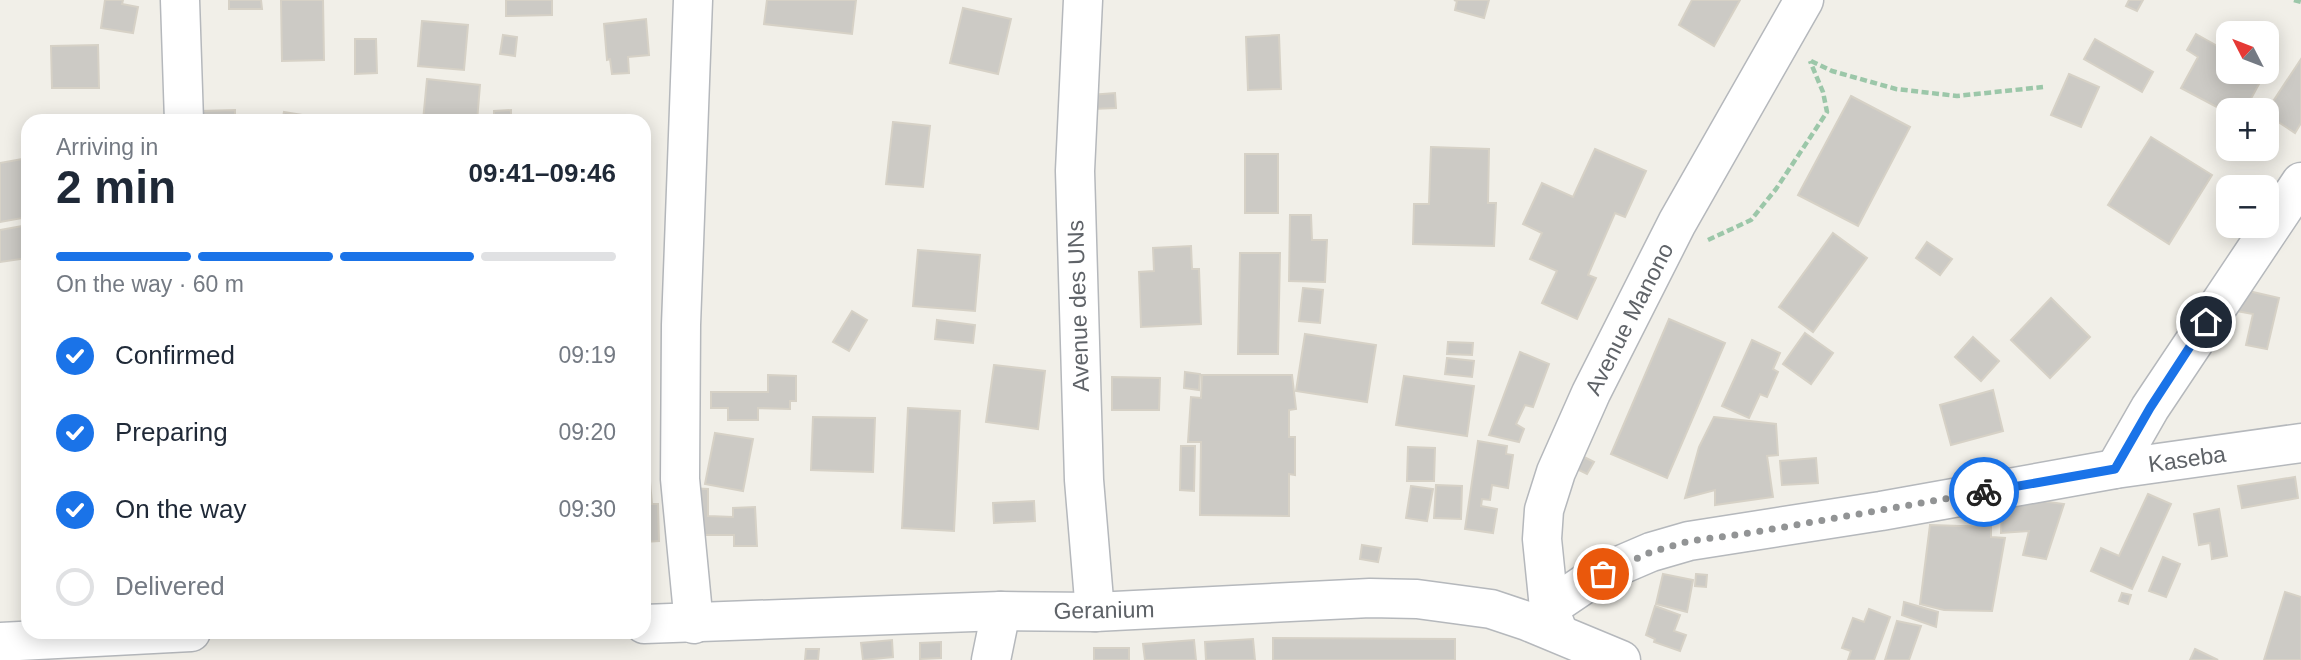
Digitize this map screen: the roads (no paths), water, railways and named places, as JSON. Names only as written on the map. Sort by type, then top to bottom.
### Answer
[{"type":"street","points":[[180,0],[184,114]]},
{"type":"street","points":[[692,0],[681,325],[680,479],[694,624]]},
{"type":"street","name":"Avenue des UNs","points":[[1083,0],[1075,171],[1084,480],[1095,612]]},
{"type":"street","name":"Avenue Manono","points":[[1559,634],[1542,539],[1544,510],[1556,472],[1591,393],[1677,223],[1804,0]]},
{"type":"street","points":[[2115,469],[2150,408],[2301,182]]},
{"type":"street","name":"Kaseba","points":[[1559,634],[1589,580],[1651,552],[1689,541],[1881,511],[2115,469],[2301,443]]},
{"type":"street","name":"Geranium","points":[[651,624],[1000,611],[1095,612],[1370,598],[1418,599],[1491,609],[1621,660]]},
{"type":"street","points":[[991,660],[1000,611]]},
{"type":"street","points":[[0,642],[55,639]]},
{"type":"street","points":[[182,639],[183,660]]}]
